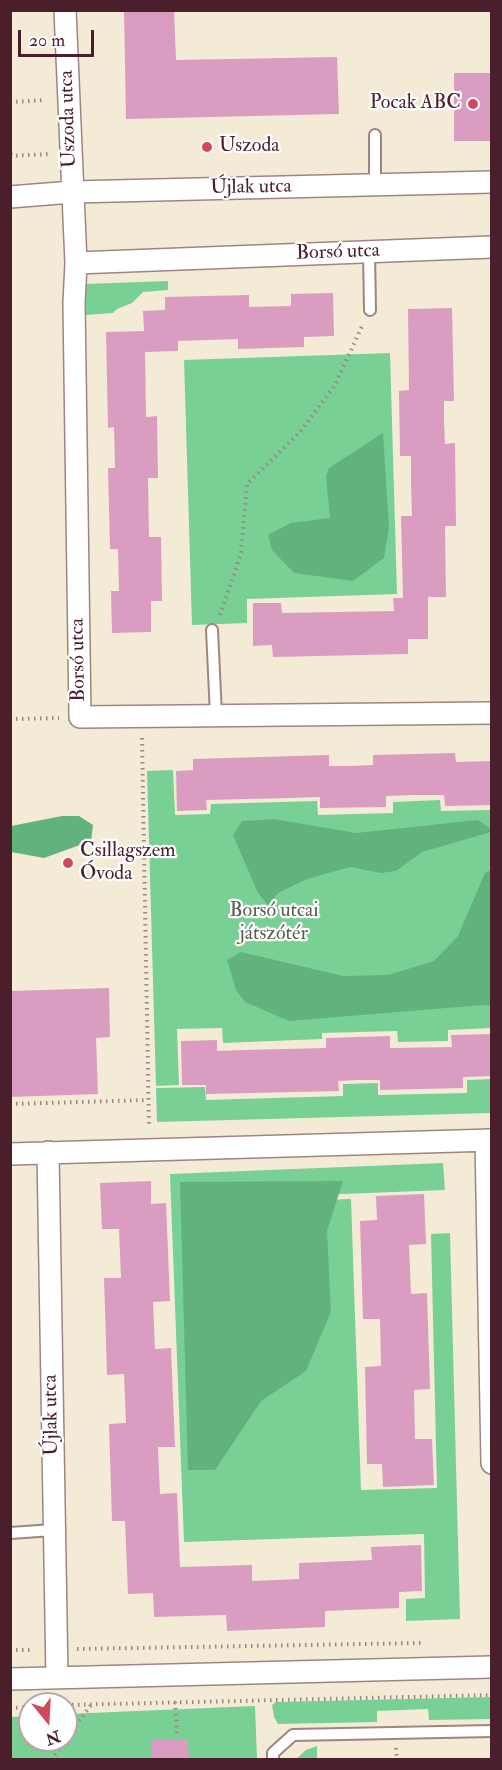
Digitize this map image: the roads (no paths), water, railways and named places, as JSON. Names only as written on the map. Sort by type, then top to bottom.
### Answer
[{"type":"street","name":"Uszoda utca","points":[[65,10],[72,192]]},
{"type":"street","name":"Újlak utca","points":[[10,197],[72,192],[492,182]]},
{"type":"street","name":"Borsó utca","points":[[72,192],[76,263],[74,303],[80,717],[492,713]]},
{"type":"street","name":"Borsó utca","points":[[76,263],[492,247]]},
{"type":"street","points":[[10,1154],[489,1140],[492,1463]]},
{"type":"street","name":"Újlak utca","points":[[48,1152],[57,1678]]},
{"type":"street","points":[[10,1679],[492,1667]]},
{"type":"lane","points":[[375,135],[375,185]]},
{"type":"lane","points":[[369,252],[370,310]]},
{"type":"lane","points":[[212,630],[216,715]]},
{"type":"lane","points":[[10,1533],[53,1530]]},
{"type":"lane","points":[[273,1760],[273,1753],[293,1735],[492,1731]]},
{"type":"place","name":"Pocak ABC","points":[[473,104]]},
{"type":"place","name":"Uszoda","points":[[207,147]]},
{"type":"place","name":"Csillagszem Óvoda","points":[[68,863]]},
{"type":"park label","name":"Borsó utcai játszótér","points":[[274,924]]}]
